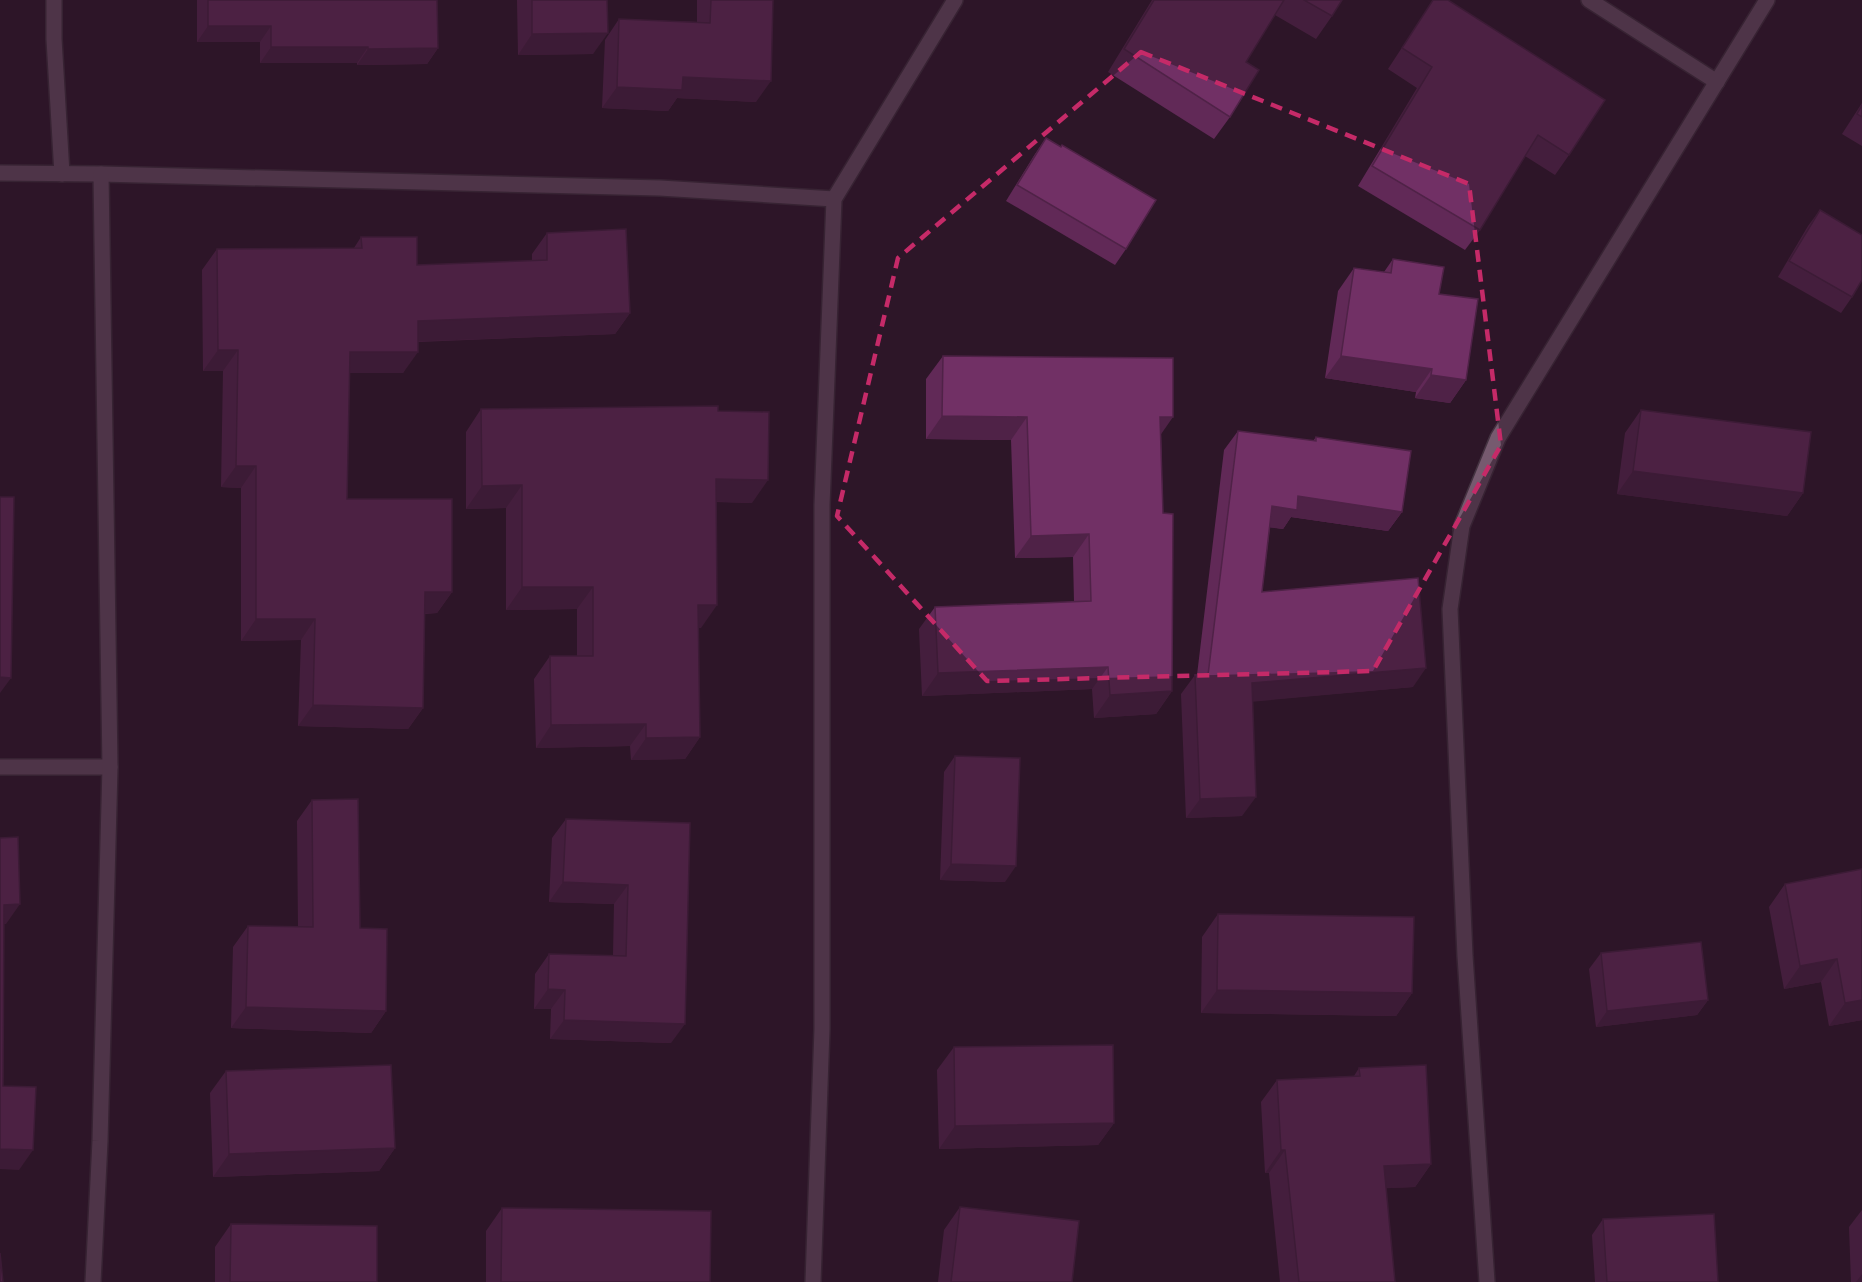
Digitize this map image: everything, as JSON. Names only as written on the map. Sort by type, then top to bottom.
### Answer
[{"type":"street","points":[[54,0],[62,174]]},
{"type":"street","points":[[813,1282],[822,1029],[822,505],[834,199],[955,0]]},
{"type":"street","points":[[1589,0],[1717,82]]},
{"type":"street","points":[[1487,1282],[1465,956],[1450,609],[1462,526],[1498,438],[1767,0]]},
{"type":"street","points":[[0,173],[648,188],[834,199]]},
{"type":"street","points":[[93,1282],[100,1141],[110,767],[101,174]]},
{"type":"street","points":[[0,767],[110,767]]},
{"type":"highlighted area","points":[[1141,52],[1469,184],[1501,445],[1373,671],[987,681],[837,516],[898,258]]},
{"type":"building","points":[[208,0],[437,0],[438,48],[271,47],[271,26],[208,26]]},
{"type":"building","points":[[532,0],[607,0],[608,33],[532,34]]},
{"type":"building","points":[[711,0],[773,0],[771,81],[683,77],[682,90],[617,87],[619,19],[710,23]]},
{"type":"building","points":[[1154,0],[1284,0],[1246,62],[1259,70],[1230,117],[1124,49]]},
{"type":"building","points":[[1304,0],[1342,0],[1332,16]]},
{"type":"building","points":[[1433,0],[1448,0],[1605,100],[1569,155],[1538,135],[1480,230],[1372,166],[1432,67],[1402,48]]},
{"type":"building","points":[[1862,105],[1862,117],[1857,114]]},
{"type":"building","points":[[1046,138],[1156,200],[1126,249],[1017,185]]},
{"type":"building","points":[[1820,210],[1862,235],[1862,280],[1852,297],[1789,261]]},
{"type":"building","points":[[626,229],[630,313],[418,321],[418,352],[350,352],[347,499],[452,499],[452,592],[425,592],[423,708],[313,705],[315,619],[256,619],[256,466],[236,466],[238,350],[218,350],[217,249],[362,248],[361,237],[417,237],[417,265],[547,260],[547,233]]},
{"type":"building","points":[[1393,259],[1444,267],[1439,294],[1478,299],[1466,380],[1431,375],[1432,369],[1341,356],[1354,268],[1391,273]]},
{"type":"building","points":[[943,356],[1173,358],[1173,417],[1160,417],[1163,513],[1173,514],[1172,691],[1110,695],[1108,667],[938,673],[935,607],[1091,601],[1089,534],[1031,536],[1027,417],[942,416]]},
{"type":"building","points":[[718,406],[718,411],[769,412],[768,480],[716,479],[717,605],[698,605],[700,737],[646,738],[646,724],[551,725],[550,656],[593,656],[593,587],[522,587],[522,485],[482,486],[481,409]]},
{"type":"building","points":[[1641,410],[1811,432],[1803,493],[1633,471]]},
{"type":"building","points":[[1238,431],[1316,441],[1316,437],[1411,451],[1402,512],[1298,496],[1297,510],[1272,506],[1262,592],[1418,578],[1426,668],[1252,683],[1256,797],[1200,799],[1195,675],[1208,675]]},
{"type":"building","points":[[0,497],[14,497],[11,678],[0,677]]},
{"type":"building","points":[[955,756],[1020,758],[1016,866],[951,864]]},
{"type":"building","points":[[358,799],[360,928],[387,929],[386,1011],[246,1007],[248,926],[313,927],[312,800]]},
{"type":"building","points":[[566,819],[690,823],[685,1024],[564,1020],[565,990],[548,989],[549,954],[626,956],[628,885],[563,882]]},
{"type":"building","points":[[18,837],[20,904],[4,905],[3,1086],[36,1087],[33,1150],[0,1149],[0,838]]},
{"type":"building","points":[[1862,869],[1862,1000],[1845,1003],[1837,959],[1800,966],[1785,884]]},
{"type":"building","points":[[1218,914],[1414,917],[1412,993],[1217,990]]},
{"type":"building","points":[[1701,942],[1708,1000],[1607,1011],[1601,953]]},
{"type":"building","points":[[1113,1045],[1114,1123],[955,1126],[954,1047]]},
{"type":"building","points":[[391,1065],[395,1148],[229,1154],[226,1071]]},
{"type":"building","points":[[1426,1065],[1431,1164],[1384,1166],[1395,1282],[1299,1282],[1285,1150],[1281,1150],[1277,1080],[1360,1076],[1359,1068]]},
{"type":"building","points":[[960,1207],[1079,1221],[1072,1282],[951,1282]]},
{"type":"building","points":[[502,1208],[711,1211],[710,1282],[501,1282]]},
{"type":"building","points":[[1714,1214],[1718,1282],[1607,1282],[1603,1219]]},
{"type":"building","points":[[231,1224],[377,1226],[377,1282],[230,1282]]},
{"type":"building","points":[[0,1253],[3,1282],[0,1282]]}]
